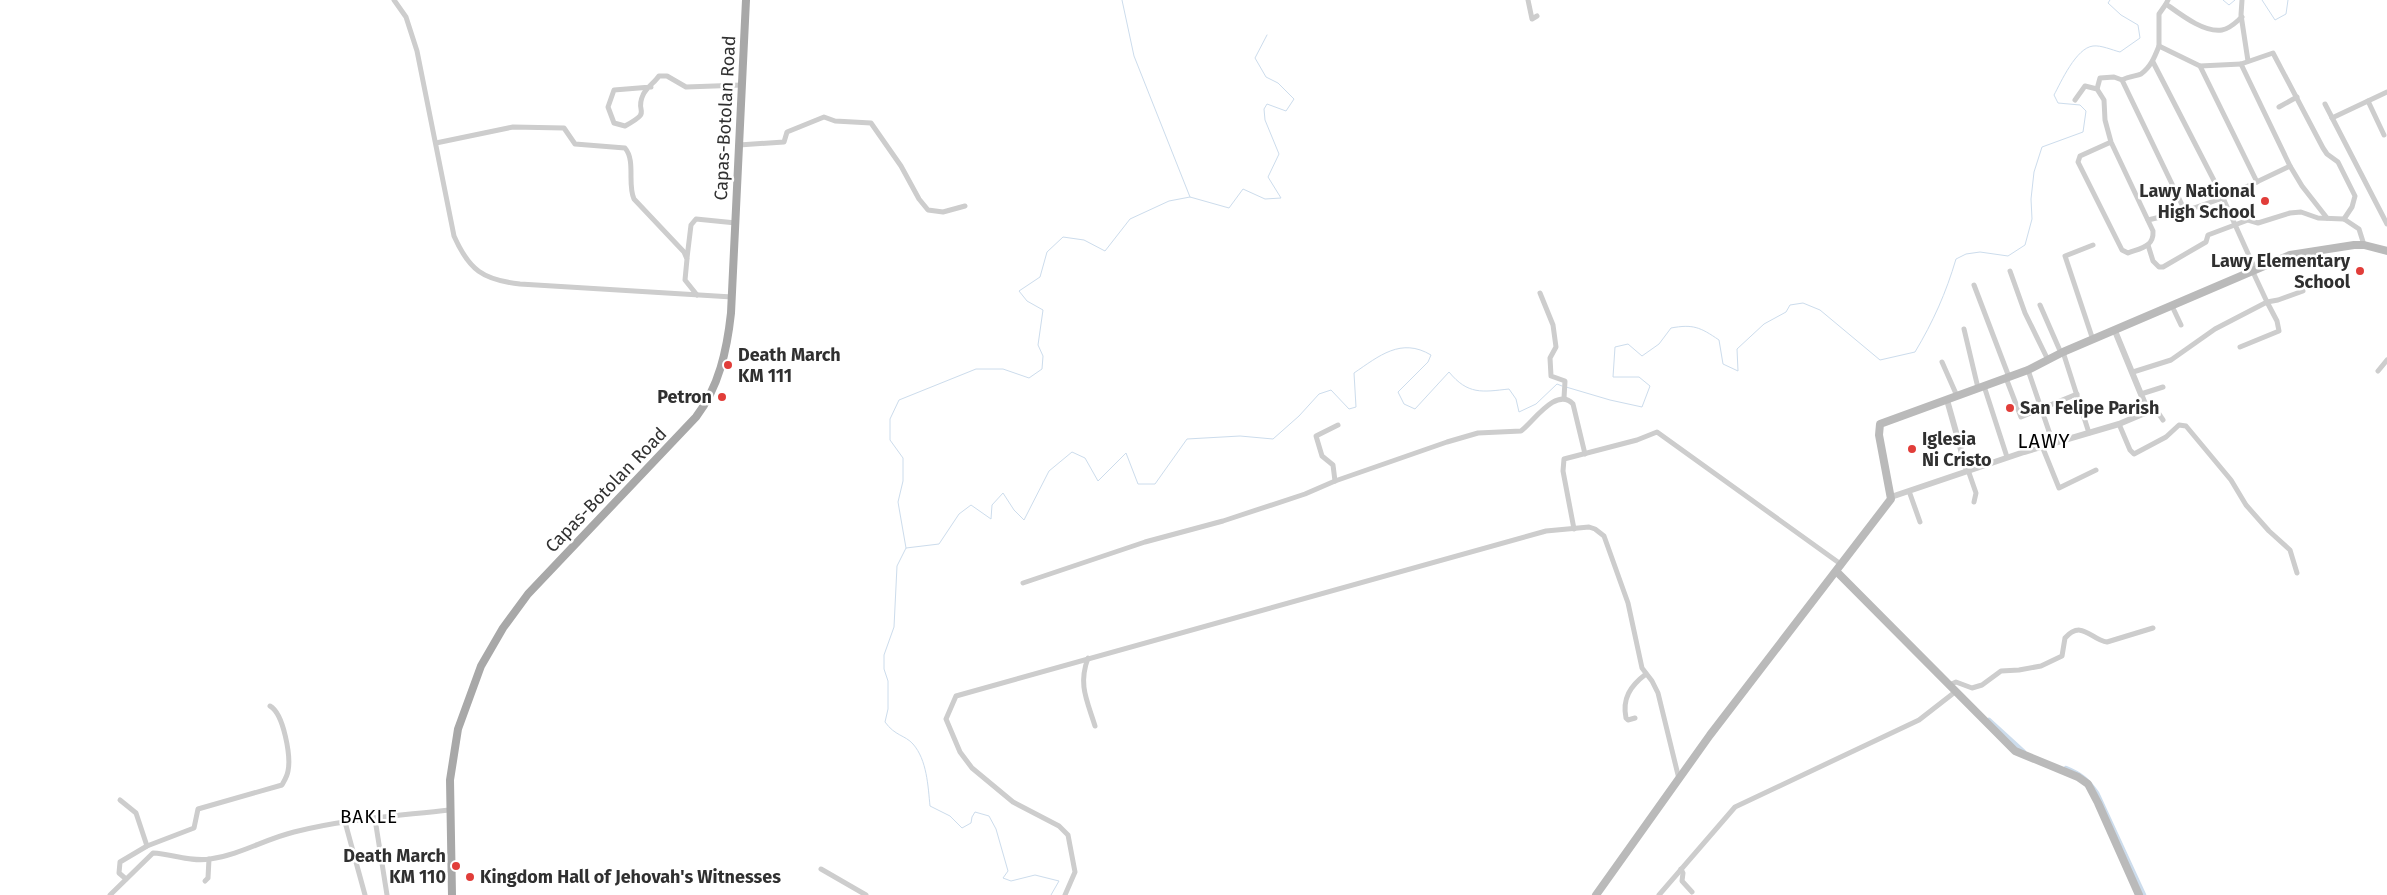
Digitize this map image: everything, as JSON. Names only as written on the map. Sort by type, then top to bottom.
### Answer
[{"type":"main road","name":"Capas-Botolan Road","points":[[452,895],[449,810],[450,780],[458,729],[475,680],[488,652],[528,594],[702,409],[714,386],[723,359],[729,329],[732,297],[746,0]]},
{"type":"main road","points":[[1596,895],[1679,779],[1837,572],[1891,497],[1879,436],[1880,424],[2028,370],[2062,353],[2290,255],[2311,250],[2364,245],[2387,252]]},
{"type":"main road","points":[[1837,572],[2014,751],[2088,784],[2139,895]]},
{"type":"street","points":[[394,0],[406,17],[417,51],[454,236],[466,260],[487,277],[502,282],[732,297]]},
{"type":"street","points":[[1528,0],[1532,19],[1537,16]]},
{"type":"street","points":[[2242,0],[2242,17],[2248,61]]},
{"type":"street","points":[[2122,80],[2130,75],[2139,75],[2153,62],[2159,46],[2160,14],[2167,2],[2192,21],[2216,30],[2227,28],[2242,17]]},
{"type":"street","points":[[2159,46],[2200,66],[2240,64],[2273,53],[2323,148],[2327,154],[2338,162],[2354,196],[2352,207],[2344,219]]},
{"type":"street","points":[[2153,62],[2236,224],[2267,302],[2279,325],[2279,331],[2240,347]]},
{"type":"street","points":[[2240,64],[2290,166],[2302,186],[2327,218]]},
{"type":"street","points":[[2200,66],[2257,182]]},
{"type":"street","points":[[651,87],[614,89],[608,107],[614,123],[625,126],[640,118],[643,112],[642,97],[651,87],[659,76],[663,75],[686,87],[742,85]]},
{"type":"street","points":[[2097,89],[2100,78],[2114,77],[2122,80],[2185,211]]},
{"type":"street","points":[[2076,100],[2083,86],[2097,89],[2104,100],[2105,120],[2111,142],[2148,220],[2153,236],[2148,245],[2128,252],[2123,251],[2078,162],[2080,156],[2111,142]]},
{"type":"street","points":[[2332,118],[2387,92]]},
{"type":"street","points":[[2279,107],[2297,97]]},
{"type":"street","points":[[2368,101],[2384,135]]},
{"type":"street","points":[[2325,104],[2387,224]]},
{"type":"street","points":[[739,145],[784,142],[787,132],[827,116],[835,121],[871,123],[901,166],[919,199],[928,210],[943,212],[965,206]]},
{"type":"street","points":[[436,143],[526,126],[564,128],[575,144],[625,148],[629,156],[631,190],[634,200],[679,245],[687,259]]},
{"type":"street","points":[[2148,220],[2185,211],[2223,198],[2290,166]]},
{"type":"street","points":[[2148,245],[2153,261],[2159,267],[2163,267],[2206,242],[2210,234],[2248,220],[2258,223],[2295,212],[2344,219],[2358,229],[2364,245]]},
{"type":"street","points":[[697,295],[685,280],[691,225],[696,219],[736,223]]},
{"type":"street","points":[[2092,340],[2085,310],[2065,256],[2093,245]]},
{"type":"street","points":[[2010,271],[2025,313],[2048,360]]},
{"type":"street","points":[[1974,285],[2021,418],[2077,394]]},
{"type":"street","points":[[2132,372],[2171,360],[2215,329],[2267,302],[2303,291]]},
{"type":"street","points":[[1540,293],[1553,325],[1556,347],[1550,358],[1551,376],[1564,380],[1564,398]]},
{"type":"street","points":[[2040,305],[2062,353],[2089,433]]},
{"type":"street","points":[[2172,306],[2181,325]]},
{"type":"street","points":[[1964,329],[1981,387],[2007,457]]},
{"type":"street","points":[[2115,331],[2141,394],[2146,412]]},
{"type":"street","points":[[2378,371],[2387,360]]},
{"type":"street","points":[[1942,362],[1957,396]]},
{"type":"street","points":[[2028,370],[2053,443]]},
{"type":"street","points":[[2141,394],[2163,387]]},
{"type":"street","points":[[1564,398],[1573,404],[1585,454]]},
{"type":"street","points":[[1023,583],[1144,542],[1223,521],[1305,494],[1335,481],[1466,436],[1478,433],[1520,431],[1551,403],[1564,398]]},
{"type":"street","points":[[1947,400],[1976,493],[1974,502]]},
{"type":"street","points":[[1891,497],[2007,457],[2119,424],[2146,412],[2160,414],[2163,420]]},
{"type":"street","points":[[2119,424],[2130,450],[2134,454],[2166,437],[2179,425],[2186,426],[2231,480],[2246,505],[2269,532],[2290,550],[2298,573]]},
{"type":"street","points":[[1335,481],[1332,465],[1322,456],[1316,436],[1338,426]]},
{"type":"street","points":[[1574,529],[1563,462],[1566,457],[1585,454],[1659,432],[1842,565]]},
{"type":"street","points":[[2042,446],[2059,488],[2096,470]]},
{"type":"street","points":[[1909,491],[1920,522]]},
{"type":"street","points":[[1065,895],[1075,872],[1068,835],[1060,826],[1013,802],[972,768],[960,752],[946,719],[956,696],[1546,531],[1593,528],[1601,532],[1606,540],[1628,603],[1638,656],[1646,674],[1658,693],[1679,779]]},
{"type":"street","points":[[1949,685],[1956,682],[1972,688],[1982,685],[2001,671],[2024,670],[2051,662],[2062,656],[2065,638],[2074,631],[2086,631],[2107,642],[2153,628]]},
{"type":"street","points":[[1088,658],[1082,674],[1082,687],[1095,726]]},
{"type":"street","points":[[1635,718],[1628,720],[1626,718],[1625,698],[1634,684],[1646,674]]},
{"type":"street","points":[[1659,895],[1730,811],[1740,804],[1919,720],[1955,692]]},
{"type":"street","points":[[126,879],[119,873],[120,862],[147,846],[194,828],[198,809],[282,786],[288,771],[289,758],[279,714],[270,706]]},
{"type":"street","points":[[120,800],[136,813],[147,846]]},
{"type":"street","points":[[110,895],[153,853],[185,859],[209,859],[256,846],[291,832],[345,822],[449,810]]},
{"type":"street","points":[[375,819],[387,895]]},
{"type":"street","points":[[345,822],[365,895]]},
{"type":"street","points":[[205,881],[208,878],[209,859]]},
{"type":"street","points":[[821,869],[866,895]]},
{"type":"street","points":[[1681,869],[1684,873],[1682,881],[1692,892]]},
{"type":"waterway","points":[[1122,0],[1134,56],[1190,197]]},
{"type":"waterway","points":[[1566,387],[1642,407],[1650,386],[1639,377],[1613,377],[1615,347],[1628,344],[1642,356],[1659,344],[1671,328],[1691,327],[1707,332],[1719,340],[1723,364],[1738,371],[1737,349],[1764,324],[1786,312],[1790,305],[1803,303],[1820,310],[1880,360],[1915,352],[1928,330],[1948,284],[1956,259],[1966,254],[1980,252],[2008,256],[2025,245],[2032,219],[2031,199],[2034,172],[2042,147],[2083,132],[2086,111],[2080,105],[2058,103],[2054,95],[2075,59],[2087,48],[2093,46],[2120,52],[2140,38],[2138,25],[2121,15],[2108,3],[2110,0]]},
{"type":"waterway","points":[[2223,0],[2229,5],[2235,0]]},
{"type":"waterway","points":[[2262,0],[2275,20],[2286,14],[2288,0]]},
{"type":"waterway","points":[[906,548],[898,502],[903,481],[903,458],[890,440],[890,419],[899,400],[976,369],[1003,369],[1029,378],[1042,369],[1043,356],[1038,345],[1043,310],[1027,301],[1019,291],[1040,277],[1047,252],[1063,237],[1084,240],[1105,251],[1130,219],[1169,201],[1190,197],[1229,208],[1243,189],[1265,199],[1281,198],[1268,177],[1279,154],[1265,120],[1264,109],[1267,104],[1286,111],[1294,99],[1278,83],[1266,77],[1255,58],[1267,35]]},
{"type":"waterway","points":[[1051,895],[1059,881],[1035,875],[1011,881],[1003,878],[1008,871],[996,829],[989,816],[975,812],[971,823],[962,828],[950,816],[930,806],[926,774],[918,750],[910,741],[892,730],[885,722],[888,709],[888,681],[884,669],[884,655],[894,627],[897,566],[906,548],[939,544],[959,514],[971,505],[991,519],[992,505],[1003,493],[1014,510],[1024,520],[1049,471],[1072,452],[1085,458],[1098,481],[1126,453],[1138,484],[1155,484],[1187,439],[1240,436],[1273,439],[1299,416],[1319,394],[1331,390],[1349,409],[1356,407],[1354,373],[1381,355],[1400,348],[1420,350],[1431,355],[1428,362],[1398,392],[1404,404],[1415,409],[1449,372],[1463,385],[1476,390],[1509,389],[1516,399],[1519,412],[1536,404],[1557,384],[1562,386]]},
{"type":"waterway","points":[[1989,720],[2024,752]]},
{"type":"waterway","points":[[2066,768],[2084,778],[2097,793],[2144,895]]},
{"type":"place","name":"Lawy National High School","points":[[2265,201]]},
{"type":"place","name":"Lawy Elementary School","points":[[2360,271]]},
{"type":"place","name":"Death March KM 111","points":[[728,365]]},
{"type":"place","name":"Petron","points":[[722,397]]},
{"type":"place","name":"San Felipe Parish","points":[[2010,408]]},
{"type":"place","name":"Iglesia Ni Cristo","points":[[1912,449]]},
{"type":"place","name":"Death March KM 110","points":[[456,866]]},
{"type":"place","name":"Kingdom Hall of Jehovah's Witnesses","points":[[470,877]]},
{"type":"district","name":"LAWY","points":[[2044,441]]},
{"type":"district","name":"BAKLE","points":[[369,816]]}]
